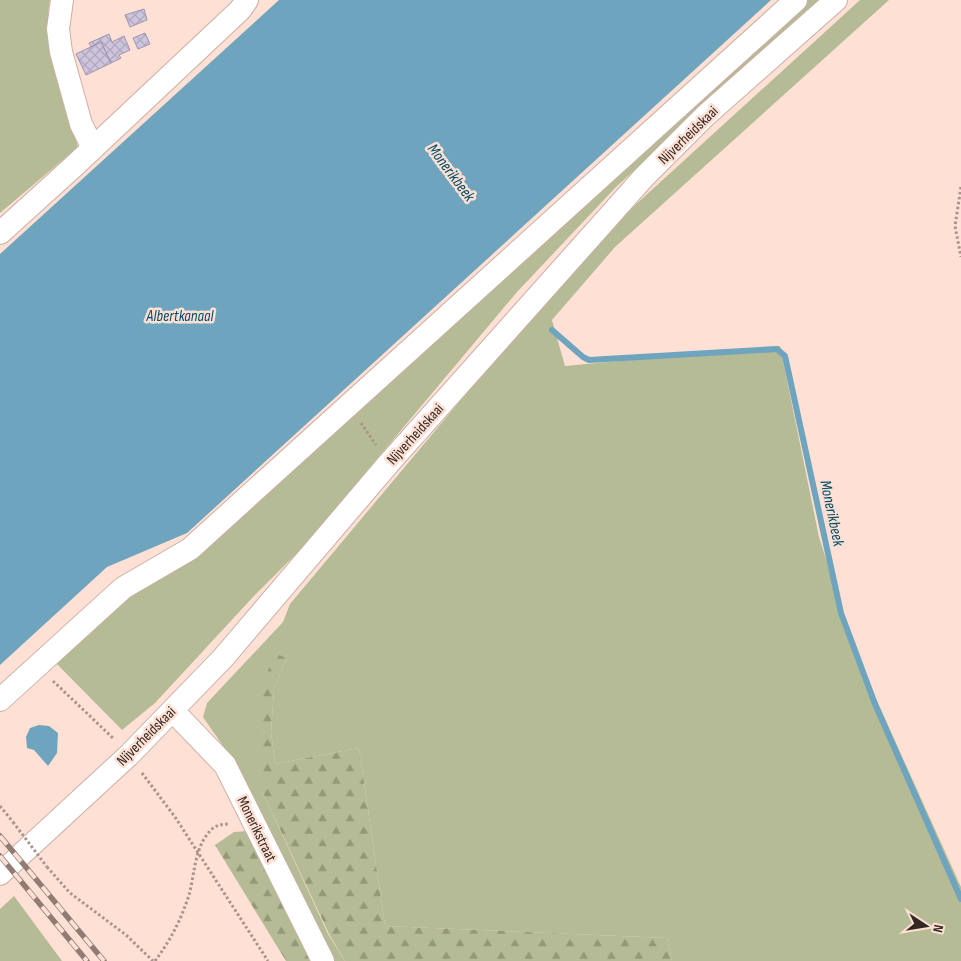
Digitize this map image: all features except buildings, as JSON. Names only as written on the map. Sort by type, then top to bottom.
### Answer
[{"type":"street","points":[[62,0],[58,29],[61,52],[81,124],[93,148]]},
{"type":"street","points":[[0,233],[240,10],[248,0]]},
{"type":"street","points":[[0,700],[123,588],[190,549],[796,0]]},
{"type":"street","name":"Nijverheidskaai","points":[[0,874],[129,755],[223,658],[389,464],[644,177],[705,116],[836,0]]},
{"type":"street","name":"Monerikstraat","points":[[172,710],[225,765],[323,961]]},
{"type":"path","points":[[961,187],[956,226],[961,257]]},
{"type":"path","points":[[349,406],[389,464]]},
{"type":"path","points":[[38,666],[129,755],[175,817],[268,961]]},
{"type":"path","points":[[0,806],[47,867],[70,893],[126,936],[154,961],[174,934],[189,894],[198,853],[213,828],[223,824],[255,825]]},
{"type":"green space","points":[[0,0],[50,0],[48,17],[52,54],[61,93],[78,147],[0,213]]},
{"type":"green space","points":[[806,0],[820,0],[616,187],[517,292],[304,546],[253,597],[155,703],[122,730],[54,661]]},
{"type":"green space","points":[[860,0],[889,0],[615,247],[552,320],[565,366],[780,346],[819,537],[858,659],[961,887],[961,961],[672,961],[667,938],[385,926],[359,748],[275,764],[271,732],[274,689],[286,658],[275,654],[262,791],[328,934],[345,961],[334,961],[230,756],[203,717],[207,703],[283,622],[290,604],[491,364],[610,228]]},
{"type":"green space","points":[[275,653],[286,658],[274,689],[271,732],[275,764],[359,748],[385,926],[667,938],[672,961],[345,961],[329,934],[262,791],[256,745],[263,683]]},
{"type":"green space","points":[[248,831],[311,961],[286,961],[215,845],[234,832]]},
{"type":"green space","points":[[14,896],[62,961],[0,961],[0,909]]},
{"type":"water","name":"Albertkanaal","points":[[279,0],[771,0],[187,533],[107,567],[0,665],[0,254]]},
{"type":"water","points":[[39,725],[49,726],[58,733],[57,753],[48,766],[34,750],[27,748],[26,737],[30,728]]},
{"type":"waterway","name":"Monerikbeek","points":[[552,330],[589,360],[777,349],[785,356],[841,613],[875,704],[961,899]]},
{"type":"railway","points":[[0,836],[104,961]]},
{"type":"railway","points":[[0,856],[87,961]]}]
